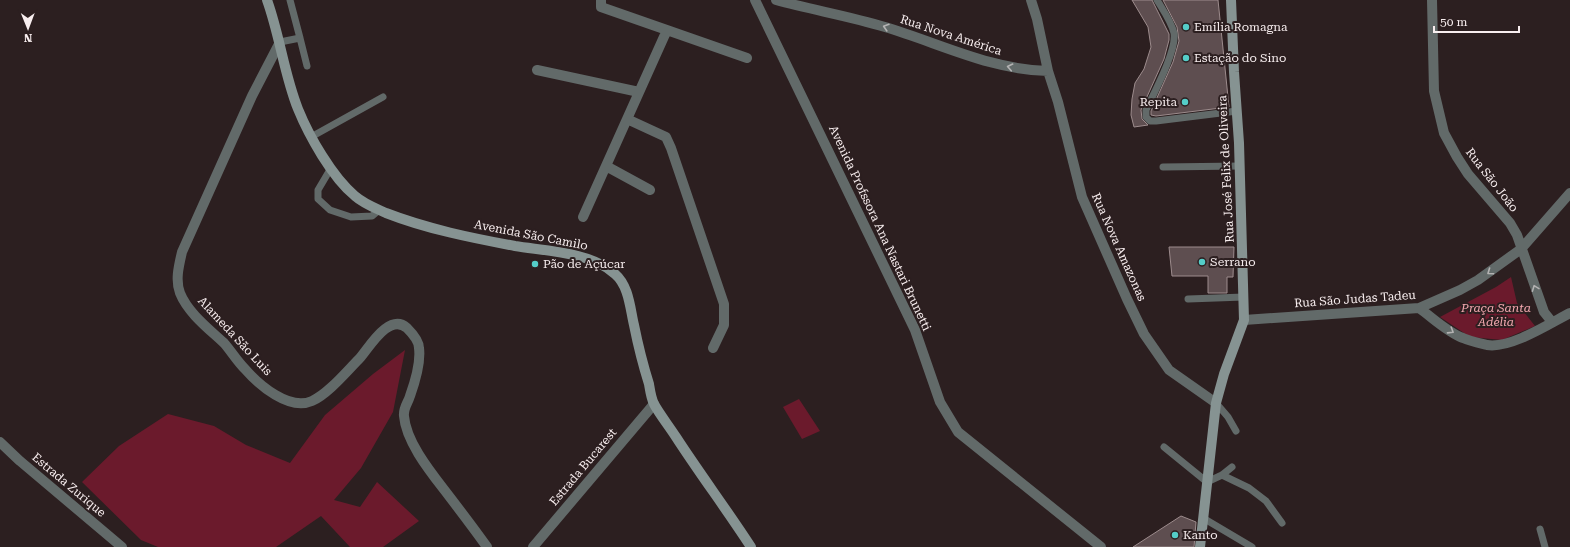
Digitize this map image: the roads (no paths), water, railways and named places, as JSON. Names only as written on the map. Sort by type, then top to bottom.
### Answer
[{"type":"main road","name":"Avenida São Camilo","points":[[268,0],[298,108],[311,137],[331,168],[342,183],[355,196],[371,207],[404,220],[445,232],[578,256],[596,262],[613,272],[624,284],[644,370],[654,404],[751,547]]},
{"type":"main road","name":"Rua José Felix de Oliveira","points":[[1200,547],[1216,403],[1224,374],[1244,320],[1240,166],[1231,0]]},
{"type":"street","points":[[601,0],[602,7],[747,58]]},
{"type":"street","name":"Avenida Profssora Ana Nastari Brunetti","points":[[755,0],[915,330],[946,415],[958,432],[1101,547]]},
{"type":"street","name":"Rua Nova América","points":[[776,0],[885,27],[981,60],[1029,71],[1048,71]]},
{"type":"street","points":[[1031,0],[1037,19],[1048,71]]},
{"type":"street","name":"Rua São João","points":[[1432,0],[1434,91],[1444,133],[1457,158],[1468,174],[1510,223],[1517,235],[1544,312],[1552,322]]},
{"type":"street","points":[[583,217],[667,30]]},
{"type":"street","name":"Alameda São Luis","points":[[280,42],[252,96],[182,252],[178,267],[180,293],[194,313],[228,348],[245,369],[262,385],[280,398],[301,403],[313,401],[329,388],[360,357],[378,334],[395,324],[400,324],[406,327],[412,334],[419,348],[416,373],[410,397],[404,411],[409,434],[422,461],[488,547]]},
{"type":"street","points":[[537,70],[639,92]]},
{"type":"street","name":"Rua Nova Amazonas","points":[[1048,71],[1058,102],[1082,196],[1126,299],[1144,334],[1169,370],[1216,403]]},
{"type":"street","points":[[627,119],[666,137],[671,148],[724,304],[724,325],[713,348]]},
{"type":"street","points":[[606,166],[650,190]]},
{"type":"street","name":"Rua São Judas Tadeu","points":[[1244,320],[1419,308],[1460,290],[1478,280],[1521,249],[1570,193]]},
{"type":"street","points":[[1419,308],[1462,338],[1488,345],[1501,344],[1525,336],[1570,313]]},
{"type":"street","name":"Estrada Bucarest","points":[[533,547],[654,404]]},
{"type":"street","name":"Estrada Zurique","points":[[0,442],[20,461],[122,547]]},
{"type":"lane","points":[[290,0],[306,66]]},
{"type":"lane","points":[[1157,0],[1174,34],[1174,46],[1146,110],[1146,117],[1150,120],[1156,121],[1237,111]]},
{"type":"lane","points":[[280,42],[300,38]]},
{"type":"lane","points":[[311,137],[383,96]]},
{"type":"lane","points":[[1163,168],[1240,166]]},
{"type":"lane","points":[[331,168],[318,190],[318,199],[330,210],[351,217],[372,216],[379,210]]},
{"type":"lane","points":[[1188,299],[1244,297]]},
{"type":"lane","points":[[1216,403],[1228,417],[1236,431]]},
{"type":"lane","points":[[1164,447],[1207,482],[1222,475],[1232,467]]},
{"type":"lane","points":[[1222,475],[1249,488],[1266,501],[1282,523]]},
{"type":"lane","points":[[1203,518],[1252,547]]},
{"type":"lane","points":[[1540,529],[1545,547]]},
{"type":"place","name":"Emília Romagna","points":[[1186,27]]},
{"type":"place","name":"Estação do Sino","points":[[1186,58]]},
{"type":"place","name":"Repita","points":[[1185,102]]},
{"type":"place","name":"Serrano","points":[[1202,262]]},
{"type":"place","name":"Pão de Açúcar","points":[[535,264]]},
{"type":"place","name":"Kanto","points":[[1175,535]]},
{"type":"park label","name":"Praça Santa Adélia","points":[[1496,315]]}]
